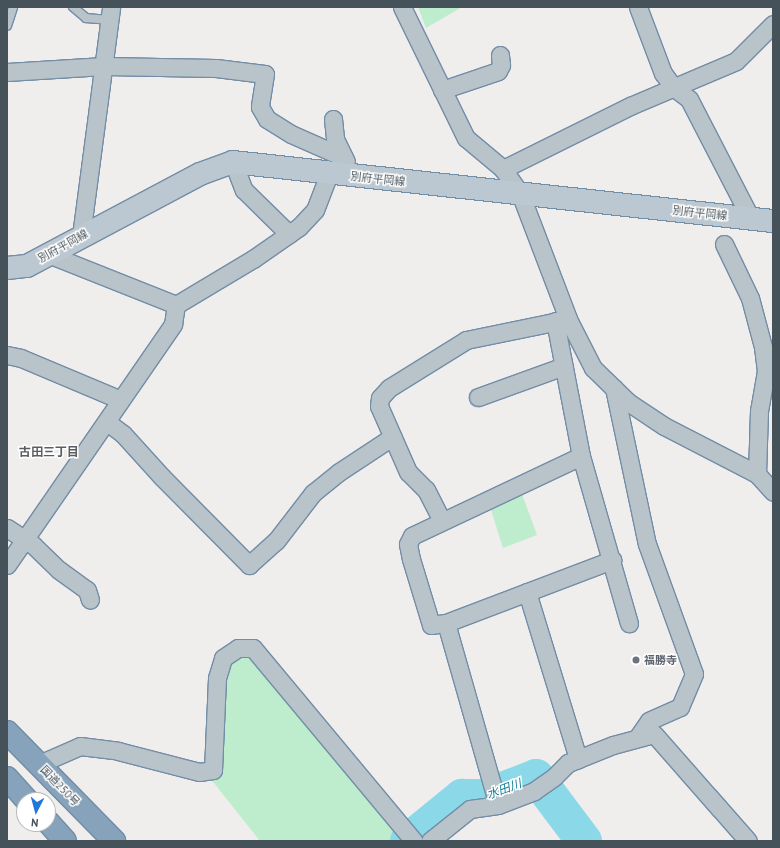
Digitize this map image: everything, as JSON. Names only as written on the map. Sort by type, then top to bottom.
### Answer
[{"type":"highway","name":"国道250号","points":[[7,732],[114,841]]},
{"type":"highway","points":[[7,778],[20,792]]},
{"type":"highway","points":[[56,831],[65,841]]},
{"type":"main road","name":"別府平岡線","points":[[7,268],[27,266],[200,174],[233,162],[329,174],[348,167],[520,193],[773,221]]},
{"type":"street","points":[[402,7],[466,138],[503,169],[520,193],[561,320],[564,366],[581,456],[629,623]]},
{"type":"street","points":[[638,7],[663,73],[673,87],[689,99],[751,218]]},
{"type":"street","points":[[81,236],[110,13]]},
{"type":"street","points":[[503,169],[673,87],[736,61],[773,24]]},
{"type":"street","points":[[442,90],[498,71],[501,66],[500,55]]},
{"type":"street","points":[[7,72],[104,66],[216,68],[265,74],[260,107],[267,119],[348,167]]},
{"type":"street","points":[[333,119],[335,139],[348,167]]},
{"type":"street","points":[[233,162],[244,190],[289,234]]},
{"type":"street","points":[[7,565],[107,422],[173,324],[176,305],[289,234],[315,210],[329,174]]},
{"type":"street","points":[[724,244],[750,298],[763,347],[766,371],[766,412],[757,474]]},
{"type":"street","points":[[48,254],[176,305]]},
{"type":"street","points":[[561,320],[593,368],[628,402],[664,426],[757,474],[773,492]]},
{"type":"street","points":[[442,521],[426,490],[408,472],[379,406],[380,398],[389,388],[466,340],[561,320]]},
{"type":"street","points":[[7,355],[21,358],[121,400]]},
{"type":"street","points":[[478,397],[564,366]]},
{"type":"street","points":[[614,388],[647,544],[694,674],[680,707],[649,721],[638,737]]},
{"type":"street","points":[[107,422],[123,434],[249,565],[276,541],[313,493],[338,472],[392,437]]},
{"type":"street","points":[[581,456],[412,536],[408,544],[431,625],[446,623],[612,560]]},
{"type":"street","points":[[7,528],[87,590],[90,600]]},
{"type":"street","points":[[527,592],[578,759]]},
{"type":"street","points":[[446,623],[498,805]]},
{"type":"street","points":[[39,764],[80,746],[118,751],[199,772],[213,770],[217,678],[223,658],[238,648],[253,648],[410,836]]},
{"type":"street","points":[[430,841],[470,809],[498,805],[534,791],[554,777],[568,763],[638,737],[654,734],[748,841]]},
{"type":"lane","points":[[7,26],[13,7]]},
{"type":"lane","points":[[73,7],[86,18],[110,13]]},
{"type":"green space","points":[[418,7],[462,7],[426,28]]},
{"type":"green space","points":[[522,494],[537,535],[503,548],[491,510]]},
{"type":"green space","points":[[246,652],[400,837],[399,841],[260,841],[210,778],[222,679],[231,658]]},
{"type":"waterway","name":"水田川","points":[[408,841],[462,797],[485,797],[536,777],[584,841]]},
{"type":"place","name":"福勝寺","points":[[636,660]]},
{"type":"district","name":"古田三丁目","points":[[49,452]]}]
